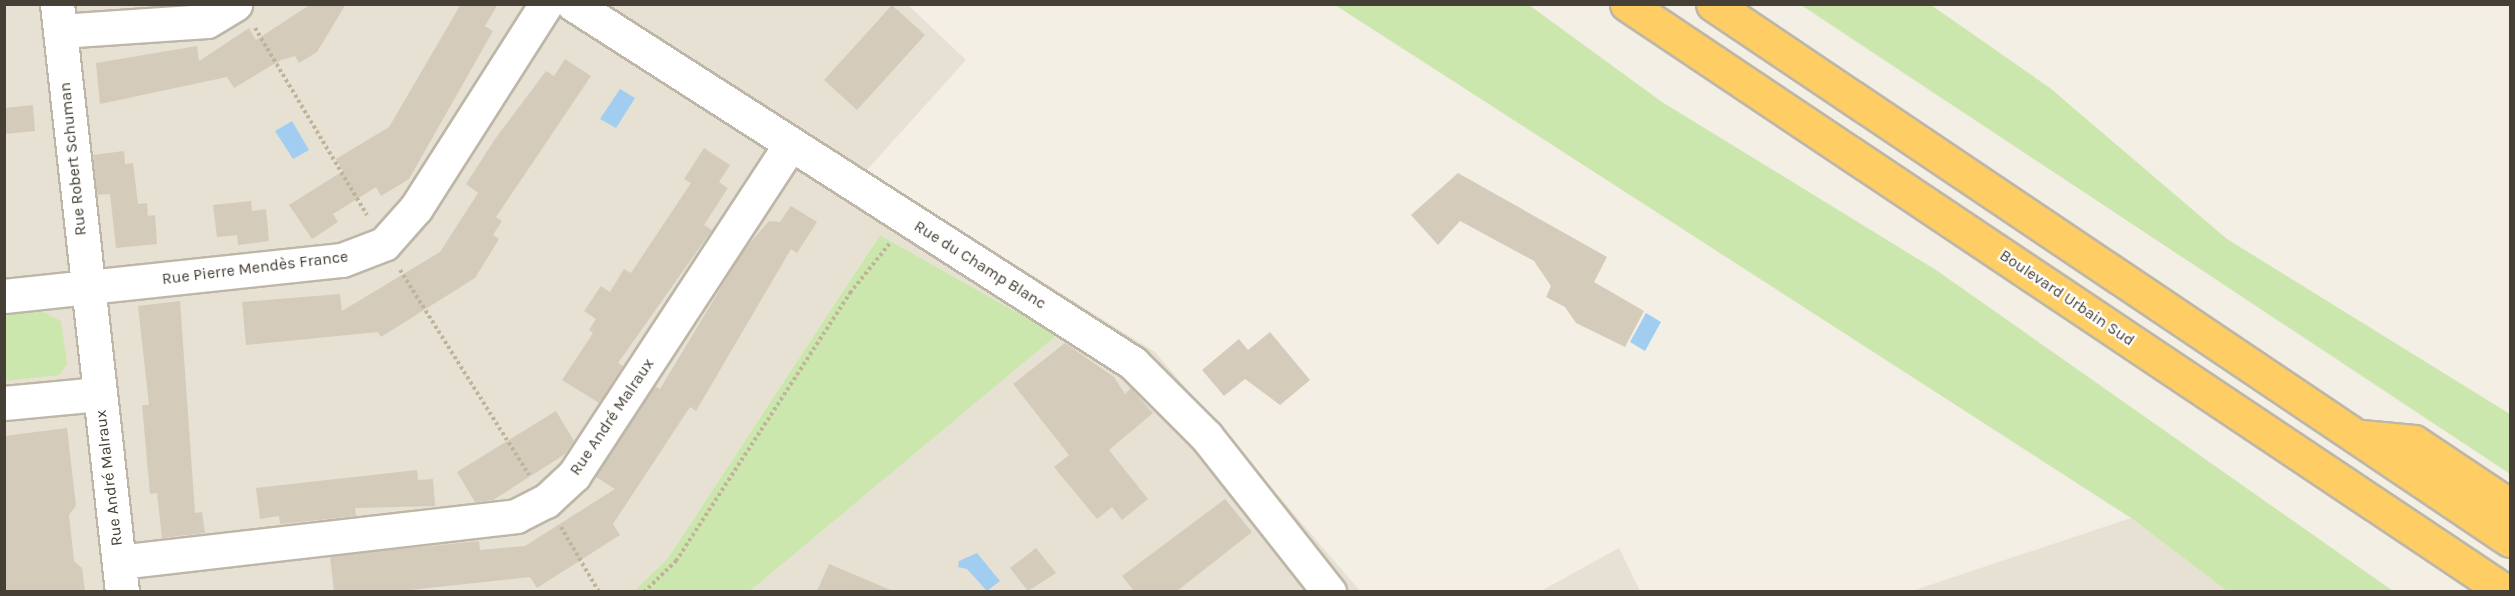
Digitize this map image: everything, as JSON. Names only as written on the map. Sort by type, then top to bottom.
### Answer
[{"type":"highway","name":"Boulevard Urbain Sud","points":[[1627,4],[2506,591]]},
{"type":"highway","points":[[1713,4],[2511,540]]},
{"type":"highway","points":[[2359,437],[2414,442],[2511,506]]},
{"type":"highway","points":[[2460,560],[2467,591]]},
{"type":"street","name":"Rue Pierre Mendès France","points":[[4,297],[342,260],[384,244],[416,208],[546,4]]},
{"type":"street","name":"Rue du Champ Blanc","points":[[573,4],[1133,363],[1206,436],[1329,591]]},
{"type":"street","name":"Rue Robert Schuman","points":[[87,288],[58,18],[207,21],[244,14]]},
{"type":"street","name":"Rue André Malraux","points":[[99,394],[121,577],[516,516],[546,501],[574,475],[790,145]]},
{"type":"street","points":[[4,403],[99,394],[87,288]]},
{"type":"path","points":[[244,14],[384,244],[546,501],[599,591]]},
{"type":"path","points":[[644,591],[676,561],[850,293],[909,220]]},
{"type":"shaded area","points":[[4,5],[908,5],[966,60],[866,171],[1155,352],[1360,591],[750,591],[1057,335],[880,235],[668,558],[634,591],[5,591]]},
{"type":"shaded area","points":[[2131,518],[2227,591],[1909,592]]},
{"type":"shaded area","points":[[1619,548],[1640,591],[1541,591]]},
{"type":"green space","points":[[1335,5],[1529,5],[1662,102],[1936,270],[2393,591],[2227,591],[2131,518]]},
{"type":"green space","points":[[1801,5],[1931,5],[2050,88],[2227,239],[2510,414],[2510,474]]},
{"type":"green space","points":[[880,235],[1057,335],[750,591],[634,591],[668,558]]},
{"type":"green space","points":[[41,311],[61,321],[67,364],[59,375],[5,381],[5,315]]},
{"type":"water","points":[[620,89],[635,98],[616,128],[600,119]]},
{"type":"water","points":[[292,121],[309,150],[293,159],[275,131]]},
{"type":"water","points":[[1646,313],[1661,322],[1645,351],[1630,342]]},
{"type":"water","points":[[977,553],[1000,581],[987,591],[967,569],[958,567],[959,561]]},
{"type":"building","points":[[311,4],[346,4],[317,52],[299,63],[295,56],[281,60],[234,88],[227,77],[100,104],[96,63],[197,46],[199,61],[249,28],[256,40]]},
{"type":"building","points":[[461,4],[498,4],[485,26],[493,31],[409,179],[381,196],[376,187],[333,214],[338,222],[312,239],[289,205],[343,171],[336,159],[389,127]]},
{"type":"building","points":[[892,5],[925,35],[857,110],[824,80]]},
{"type":"building","points":[[565,59],[591,76],[496,217],[502,221],[493,235],[499,239],[475,278],[381,337],[378,332],[246,345],[242,302],[340,294],[342,311],[440,252],[478,193],[466,184],[495,139],[546,71],[554,76]]},
{"type":"building","points":[[33,105],[35,131],[4,134],[4,108]]},
{"type":"building","points":[[704,148],[730,165],[719,182],[728,188],[704,225],[712,230],[618,363],[623,366],[599,403],[562,380],[593,333],[589,330],[596,319],[584,311],[601,286],[610,292],[624,269],[631,273],[691,183],[684,179]]},
{"type":"building","points":[[124,151],[125,164],[133,163],[138,204],[147,203],[148,216],[155,215],[157,244],[116,248],[110,194],[97,195],[93,155]]},
{"type":"building","points":[[1458,173],[1607,257],[1594,282],[1644,311],[1625,347],[1576,323],[1565,307],[1546,297],[1551,286],[1534,261],[1460,221],[1438,245],[1411,215]]},
{"type":"building","points":[[251,201],[252,211],[266,209],[269,241],[238,245],[237,235],[217,237],[213,205]]},
{"type":"building","points":[[791,206],[817,222],[797,253],[791,249],[696,411],[690,407],[613,524],[620,535],[537,588],[530,577],[401,591],[334,591],[330,556],[479,541],[480,550],[525,546],[615,489],[596,477],[655,386],[660,389],[743,251],[769,221],[780,222]]},
{"type":"building","points":[[180,301],[195,513],[202,512],[205,533],[162,538],[157,493],[150,494],[142,405],[149,405],[138,306]]},
{"type":"building","points":[[1270,332],[1310,380],[1280,405],[1245,379],[1224,396],[1202,370],[1239,339],[1248,350]]},
{"type":"building","points":[[1065,343],[1114,377],[1125,394],[1131,388],[1153,413],[1109,450],[1148,499],[1122,520],[1112,507],[1097,519],[1054,467],[1069,455],[1013,384]]},
{"type":"building","points":[[556,411],[574,441],[565,454],[493,500],[475,502],[457,472]]},
{"type":"building","points":[[67,428],[76,506],[69,515],[74,561],[82,568],[85,591],[4,591],[4,436]]},
{"type":"building","points":[[417,470],[418,480],[433,479],[435,506],[355,508],[356,516],[280,524],[279,516],[260,519],[256,488]]},
{"type":"building","points":[[1225,499],[1252,532],[1177,591],[1134,591],[1122,576]]},
{"type":"building","points":[[1036,548],[1056,573],[1028,591],[1010,568]]},
{"type":"building","points":[[829,564],[893,591],[817,591]]}]
